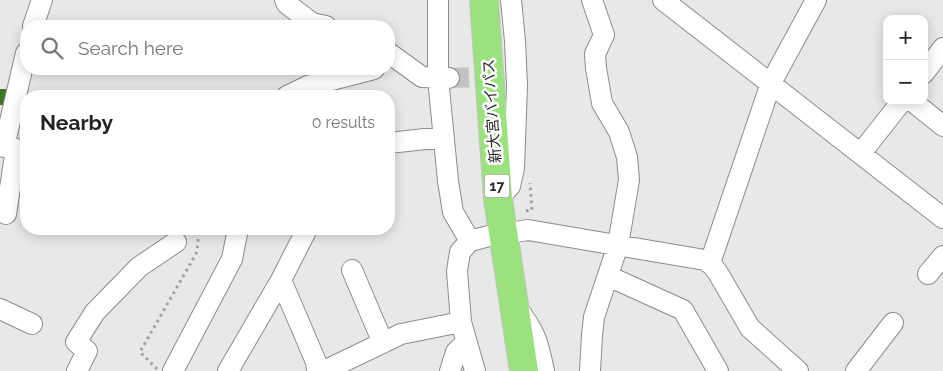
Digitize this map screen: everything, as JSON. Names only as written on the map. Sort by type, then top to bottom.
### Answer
[{"type":"highway","name":"新大宮バイパス","points":[[467,0],[487,237],[507,371]]},
{"type":"highway","name":"新大宮バイパス","points":[[484,0],[498,199],[487,237],[514,306],[524,371]]},
{"type":"street","points":[[34,20],[42,0]]},
{"type":"street","points":[[438,0],[444,78],[443,137],[453,212],[487,237]]},
{"type":"street","points":[[488,41],[499,29],[501,18],[499,0]]},
{"type":"street","points":[[498,199],[510,186],[513,178],[509,74],[515,41],[511,0]]},
{"type":"street","points":[[590,371],[594,317],[618,245],[629,180],[627,157],[619,132],[602,103],[595,54],[604,35],[592,0]]},
{"type":"street","points":[[663,0],[943,218]]},
{"type":"street","points":[[710,263],[771,83],[816,0]]},
{"type":"street","points":[[285,9],[287,4],[308,20]]},
{"type":"street","points":[[928,67],[943,48]]},
{"type":"street","points":[[395,62],[422,77],[444,78]]},
{"type":"street","points":[[21,90],[23,75]]},
{"type":"street","points":[[300,90],[351,75]]},
{"type":"street","points":[[6,214],[12,148],[20,94]]},
{"type":"street","points":[[861,154],[899,105]]},
{"type":"street","points":[[917,105],[943,126]]},
{"type":"street","points":[[395,142],[443,137]]},
{"type":"street","points":[[475,371],[461,322],[458,262],[460,252],[487,237],[528,230],[693,257],[710,263],[718,273],[750,328],[798,371]]},
{"type":"street","points":[[173,371],[232,259],[237,235]]},
{"type":"street","points":[[228,371],[282,280],[303,235]]},
{"type":"street","points":[[76,371],[87,351],[76,342],[95,312],[139,267],[176,242]]},
{"type":"street","points":[[928,274],[943,256]]},
{"type":"street","points":[[352,270],[383,343]]},
{"type":"street","points":[[608,276],[683,310],[718,371]]},
{"type":"street","points":[[282,280],[316,362],[317,371]]},
{"type":"street","points":[[514,306],[530,326],[539,344],[544,371]]},
{"type":"street","points":[[0,309],[32,324]]},
{"type":"street","points":[[324,371],[401,334],[461,322]]},
{"type":"street","points":[[856,371],[893,323]]},
{"type":"street","points":[[450,371],[456,352],[466,342]]},
{"type":"path","points":[[159,371],[140,352],[197,252],[198,235]]},
{"type":"building","points":[[0,89],[9,89],[4,105],[0,105]]},
{"type":"tunnel","points":[[449,78],[501,76]]}]
